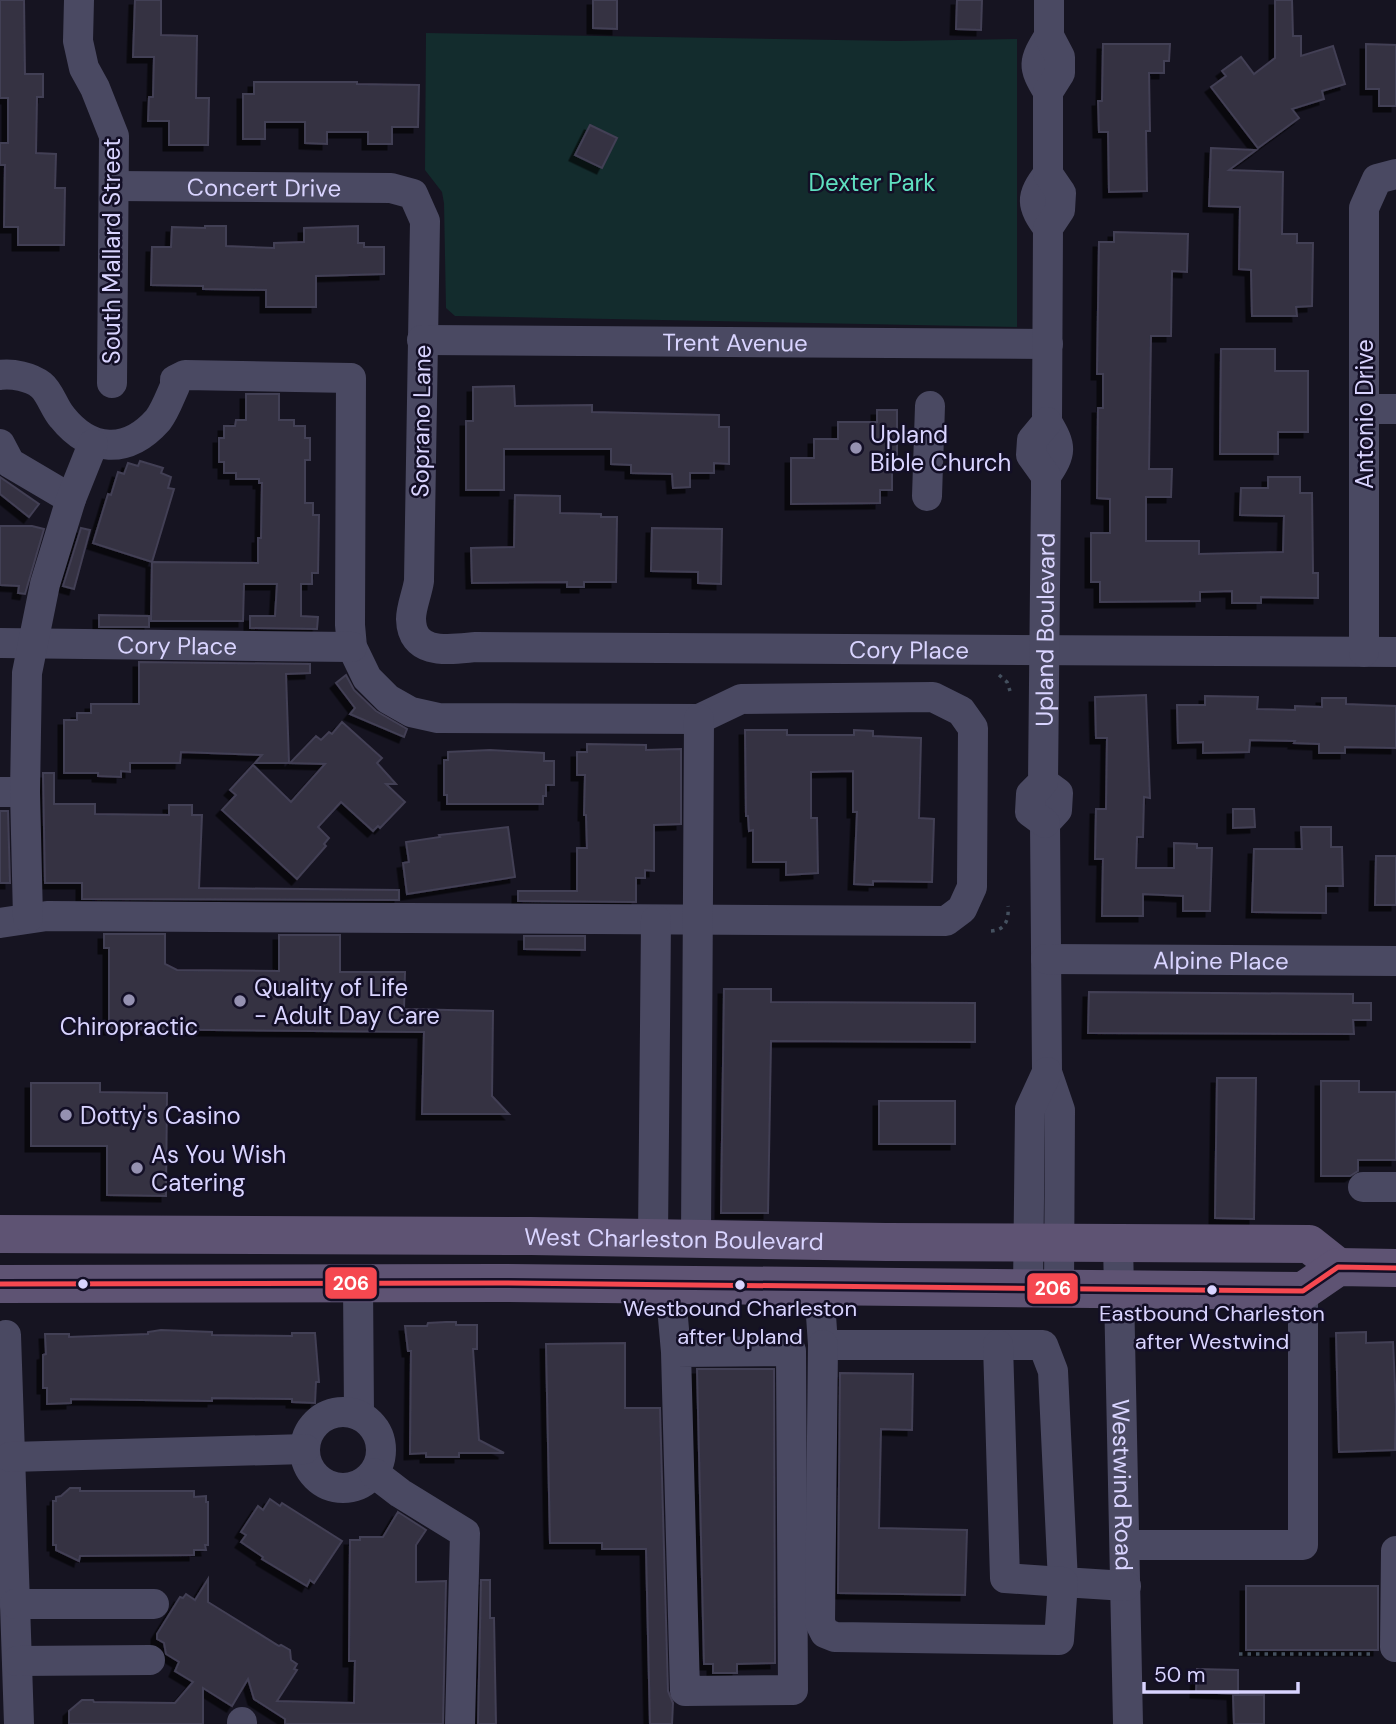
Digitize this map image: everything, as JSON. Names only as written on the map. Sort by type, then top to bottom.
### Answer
[{"type":"main road","name":"West Charleston Boulevard","points":[[0,1234],[1310,1244],[1338,1267]]},
{"type":"main road","points":[[530,1283],[531,1236]]},
{"type":"main road","points":[[1303,1291],[1338,1267],[1396,1268]]},
{"type":"main road","name":"West Charleston Boulevard","points":[[0,1284],[530,1283],[1303,1291]]},
{"type":"street","name":"South Mallard Street","points":[[79,0],[78,41],[84,68],[114,136],[112,383]]},
{"type":"street","name":"Upland Boulevard","points":[[1044,1289],[1043,1243],[1060,1110],[1047,1072],[1045,823],[1030,812],[1031,794],[1043,782],[1046,476],[1058,457],[1058,442],[1047,422],[1048,228],[1060,210],[1061,193],[1048,174],[1048,92],[1036,72],[1036,57],[1049,36],[1049,0]]},
{"type":"street","name":"Antonio Drive","points":[[1364,652],[1364,208],[1386,177]]},
{"type":"street","name":"Concert Drive","points":[[114,186],[391,188],[413,194]]},
{"type":"street","name":"Soprano Lane","points":[[413,194],[425,221],[419,581],[411,622],[416,638],[424,644]]},
{"type":"street","name":"Trent Avenue","points":[[422,340],[1048,344]]},
{"type":"street","points":[[0,375],[24,376],[42,385],[60,415],[75,432],[93,443],[107,446],[135,439],[159,419],[175,386],[175,380],[185,375],[351,378],[352,647],[367,678],[388,699],[411,712],[438,718],[699,719],[741,699],[933,697],[961,711],[973,728],[972,887],[962,909],[946,921],[47,916],[14,921],[13,792],[27,673],[45,584],[71,499],[93,443]]},
{"type":"street","points":[[928,496],[930,405]]},
{"type":"street","points":[[1364,409],[1396,409]]},
{"type":"street","points":[[0,444],[10,463],[71,499]]},
{"type":"street","name":"Cory Place","points":[[0,643],[352,647]]},
{"type":"street","name":"Cory Place","points":[[424,644],[449,650],[476,647],[1396,652]]},
{"type":"street","points":[[696,1239],[699,719]]},
{"type":"street","points":[[653,1238],[656,920]]},
{"type":"street","name":"Alpine Place","points":[[1046,959],[1396,961]]},
{"type":"street","points":[[657,964],[699,964]]},
{"type":"street","points":[[1363,1187],[1396,1187]]},
{"type":"street","name":"Westwind Road","points":[[1118,1243],[1128,1724]]},
{"type":"street","points":[[358,1283],[359,1415]]},
{"type":"street","points":[[670,1284],[676,1353],[685,1691],[793,1690],[791,1352],[676,1353]]},
{"type":"street","points":[[819,1286],[823,1345],[820,1623],[825,1633],[835,1637],[1059,1640],[1063,1582],[1053,1371],[1043,1345],[823,1345]]},
{"type":"street","points":[[1125,1545],[1303,1545],[1303,1291]]},
{"type":"street","points":[[6,1335],[19,1724]]},
{"type":"street","points":[[998,1345],[1004,1578],[1126,1586]]},
{"type":"street","points":[[335,1413],[359,1415],[369,1422],[380,1441],[379,1463],[374,1473],[355,1486],[344,1488],[320,1481],[307,1461],[305,1449],[308,1436],[323,1418],[335,1413]]},
{"type":"street","points":[[10,1457],[305,1449]]},
{"type":"street","points":[[374,1473],[400,1493],[465,1534],[460,1724]]},
{"type":"street","points":[[1387,1651],[1396,1551]]},
{"type":"street","points":[[15,1604],[154,1604]]},
{"type":"street","points":[[17,1661],[150,1660]]},
{"type":"path","points":[[993,673],[1007,682],[1010,691]]},
{"type":"path","points":[[991,931],[1004,926],[1009,915],[1008,906]]},
{"type":"path","points":[[1239,1654],[1387,1651]]},
{"type":"green space","name":"Dexter Park","points":[[426,33],[898,41],[1017,39],[1017,327],[455,316],[446,308],[442,192],[425,170]]},
{"type":"building","points":[[0,0],[24,0],[25,74],[43,74],[43,97],[37,97],[36,153],[56,154],[55,188],[65,188],[64,245],[18,245],[18,227],[4,227],[5,165],[0,165],[0,143],[8,143],[8,98],[0,98]]},
{"type":"building","points":[[135,0],[161,0],[161,35],[197,36],[196,98],[209,98],[208,145],[169,145],[169,121],[148,121],[149,97],[153,97],[154,57],[133,57]]},
{"type":"building","points":[[593,0],[617,0],[617,29],[593,28]]},
{"type":"building","points":[[957,0],[982,0],[981,30],[956,29]]},
{"type":"building","points":[[1275,0],[1292,0],[1293,36],[1301,36],[1301,56],[1333,46],[1345,84],[1322,91],[1324,99],[1292,109],[1299,118],[1258,148],[1211,87],[1226,76],[1222,71],[1241,57],[1254,74],[1275,58]]},
{"type":"building","points":[[1103,44],[1170,44],[1169,61],[1164,61],[1164,73],[1149,73],[1147,191],[1109,192],[1108,132],[1099,132],[1098,101],[1102,101]]},
{"type":"building","points":[[1366,44],[1396,45],[1396,106],[1379,106],[1379,89],[1366,89]]},
{"type":"building","points":[[254,82],[419,85],[418,127],[392,127],[392,144],[368,144],[368,132],[327,132],[327,144],[305,143],[305,122],[265,122],[265,139],[243,139],[243,94],[254,94]]},
{"type":"building","points":[[590,125],[617,138],[602,168],[575,155]]},
{"type":"building","points":[[1211,148],[1256,150],[1229,170],[1283,172],[1282,234],[1297,234],[1297,243],[1313,243],[1312,306],[1296,307],[1297,316],[1252,316],[1251,270],[1239,269],[1240,207],[1209,206]]},
{"type":"building","points":[[226,226],[226,246],[274,248],[274,243],[304,242],[304,228],[358,226],[358,243],[364,243],[364,247],[384,247],[384,274],[316,276],[316,307],[266,307],[266,290],[151,285],[152,247],[171,247],[172,227]]},
{"type":"building","points":[[1114,232],[1188,234],[1187,272],[1172,271],[1171,336],[1151,336],[1149,469],[1172,469],[1171,497],[1146,497],[1146,541],[1199,541],[1199,554],[1283,552],[1284,516],[1240,515],[1241,488],[1268,488],[1268,477],[1300,477],[1300,493],[1312,493],[1313,573],[1318,573],[1318,598],[1261,597],[1261,603],[1232,603],[1232,591],[1200,592],[1200,601],[1100,602],[1100,582],[1091,582],[1091,533],[1110,533],[1110,499],[1097,498],[1098,408],[1103,408],[1103,374],[1097,374],[1099,242],[1114,242]]},
{"type":"building","points":[[1221,349],[1275,349],[1275,371],[1308,371],[1308,432],[1278,432],[1278,454],[1220,454]]},
{"type":"building","points":[[514,386],[515,406],[592,405],[592,412],[719,415],[719,427],[729,427],[729,464],[714,463],[714,473],[690,473],[690,487],[673,488],[672,474],[631,473],[631,465],[611,464],[611,449],[504,449],[504,490],[466,490],[466,421],[473,421],[473,387]]},
{"type":"building","points":[[246,394],[279,394],[279,420],[294,420],[294,426],[305,426],[305,438],[310,438],[310,460],[305,460],[305,503],[313,503],[313,515],[319,515],[318,573],[312,573],[312,584],[301,584],[301,616],[318,617],[317,629],[250,628],[250,616],[275,616],[277,584],[244,584],[243,621],[151,621],[152,562],[258,563],[262,483],[259,483],[259,479],[236,479],[236,473],[224,473],[224,462],[219,462],[219,438],[224,438],[224,426],[235,426],[236,420],[246,420]]},
{"type":"building","name":"Upland Bible Church","points":[[877,410],[897,410],[897,458],[892,458],[892,490],[880,490],[880,503],[791,504],[791,458],[814,458],[814,439],[838,439],[838,422],[877,422]]},
{"type":"building","points":[[140,461],[163,468],[161,473],[171,477],[168,488],[174,489],[152,562],[93,543],[108,494],[111,495],[118,472],[124,474],[128,463],[138,466]]},
{"type":"building","points":[[0,477],[39,504],[29,517],[0,494]]},
{"type":"building","points":[[515,495],[560,496],[560,513],[617,517],[616,582],[584,582],[584,587],[567,587],[567,582],[472,583],[471,548],[514,547]]},
{"type":"building","points":[[0,526],[32,526],[44,529],[25,594],[18,593],[19,586],[0,585]]},
{"type":"building","points":[[81,528],[90,530],[74,589],[63,586]]},
{"type":"building","points":[[652,528],[722,529],[721,584],[698,583],[698,572],[651,571]]},
{"type":"building","points":[[99,615],[149,616],[149,627],[99,627]]},
{"type":"building","points":[[139,662],[310,664],[310,673],[286,674],[289,763],[255,763],[262,755],[181,752],[180,763],[130,763],[130,772],[121,771],[121,777],[98,776],[98,773],[64,773],[64,720],[77,720],[77,713],[91,713],[91,704],[139,704]]},
{"type":"building","points":[[346,675],[354,690],[376,711],[407,729],[404,737],[350,714],[355,708],[336,683]]},
{"type":"building","points":[[1146,695],[1150,798],[1144,797],[1143,837],[1137,837],[1136,868],[1174,868],[1174,843],[1212,848],[1210,911],[1183,911],[1183,896],[1143,894],[1143,916],[1102,916],[1103,859],[1095,859],[1096,809],[1106,809],[1107,738],[1096,738],[1095,697]]},
{"type":"building","points":[[1205,696],[1258,697],[1257,709],[1295,710],[1295,706],[1322,707],[1322,698],[1346,698],[1346,704],[1396,706],[1396,748],[1345,747],[1345,753],[1319,753],[1319,744],[1250,740],[1249,752],[1203,753],[1203,742],[1178,743],[1177,705],[1205,705]]},
{"type":"building","points":[[342,722],[382,758],[377,763],[396,784],[386,784],[405,802],[380,828],[378,826],[373,831],[341,802],[318,827],[329,838],[324,844],[326,846],[297,879],[222,810],[236,795],[230,790],[253,765],[291,802],[325,764],[290,763],[316,736],[321,740],[329,732],[332,734]]},
{"type":"building","points":[[745,730],[787,730],[787,735],[854,735],[854,730],[873,731],[873,736],[921,738],[919,818],[934,819],[932,882],[873,881],[873,885],[854,884],[857,812],[853,812],[853,771],[811,772],[811,818],[817,818],[818,873],[786,875],[786,862],[753,862],[753,830],[749,831],[746,816]]},
{"type":"building","points":[[587,744],[646,745],[646,750],[681,749],[681,824],[654,825],[654,871],[645,870],[645,878],[636,878],[636,902],[518,901],[518,891],[577,891],[577,848],[587,848],[585,775],[577,775],[577,752],[587,752]]},
{"type":"building","points":[[490,750],[544,753],[544,761],[554,761],[554,785],[546,785],[543,804],[447,804],[447,795],[444,795],[444,760],[448,760],[448,752]]},
{"type":"building","points":[[43,773],[54,773],[54,804],[95,804],[95,814],[169,815],[169,805],[192,805],[192,815],[202,815],[199,888],[399,890],[399,900],[82,899],[82,883],[45,883]]},
{"type":"building","points":[[1233,809],[1254,809],[1255,827],[1233,828]]},
{"type":"building","points":[[0,811],[8,811],[10,883],[0,883]]},
{"type":"building","points":[[508,827],[515,877],[407,894],[403,863],[409,862],[406,842],[440,837],[439,835]]},
{"type":"building","points":[[1301,827],[1331,827],[1331,847],[1342,847],[1343,886],[1326,886],[1326,913],[1252,912],[1254,849],[1302,849]]},
{"type":"building","points":[[1376,856],[1396,856],[1396,905],[1375,905]]},
{"type":"building","points":[[104,934],[165,934],[165,964],[177,970],[279,971],[279,935],[340,935],[340,972],[405,972],[404,1009],[493,1011],[492,1096],[509,1114],[422,1114],[424,1032],[109,1029],[109,948],[104,948]]},
{"type":"building","points":[[524,936],[585,936],[585,950],[524,949]]},
{"type":"building","points":[[724,989],[771,989],[771,1002],[975,1003],[975,1042],[771,1041],[768,1213],[721,1213]]},
{"type":"building","points":[[1089,992],[1353,994],[1353,1003],[1371,1003],[1371,1020],[1353,1020],[1354,1034],[1088,1033]]},
{"type":"building","points":[[1217,1078],[1256,1078],[1254,1219],[1215,1218]]},
{"type":"building","points":[[1321,1081],[1359,1081],[1359,1092],[1396,1092],[1396,1160],[1358,1160],[1358,1171],[1350,1176],[1321,1176]]},
{"type":"building","points":[[31,1083],[100,1083],[100,1092],[167,1093],[166,1196],[107,1195],[107,1146],[31,1146]]},
{"type":"building","points":[[879,1101],[955,1101],[955,1144],[879,1144]]},
{"type":"building","points":[[456,1322],[456,1325],[477,1325],[477,1349],[473,1349],[479,1440],[504,1453],[459,1453],[459,1457],[410,1454],[411,1351],[408,1351],[405,1326]]},
{"type":"building","points":[[161,1330],[212,1332],[212,1335],[292,1336],[292,1333],[315,1333],[319,1382],[316,1382],[315,1403],[292,1402],[292,1399],[212,1398],[212,1401],[71,1399],[71,1403],[47,1404],[47,1388],[43,1388],[45,1334],[69,1334],[69,1337],[148,1334]]},
{"type":"building","points":[[1366,1332],[1366,1343],[1393,1342],[1395,1450],[1339,1452],[1336,1333]]},
{"type":"building","points":[[625,1343],[625,1408],[660,1408],[668,1691],[673,1703],[672,1724],[650,1724],[646,1549],[602,1549],[602,1543],[550,1543],[546,1344]]},
{"type":"building","points":[[697,1369],[774,1369],[775,1663],[737,1664],[737,1673],[713,1673],[713,1664],[704,1664]]},
{"type":"building","points":[[840,1373],[913,1374],[912,1430],[881,1429],[879,1528],[967,1530],[965,1595],[838,1593]]},
{"type":"building","points":[[70,1488],[80,1488],[80,1491],[194,1491],[194,1497],[206,1496],[206,1550],[194,1550],[194,1555],[80,1556],[79,1561],[56,1550],[56,1545],[53,1545],[53,1501]]},
{"type":"building","points":[[270,1499],[280,1506],[282,1503],[342,1541],[314,1583],[310,1580],[307,1586],[262,1559],[263,1557],[241,1542],[246,1535],[241,1532],[258,1506],[263,1510]]},
{"type":"building","points":[[398,1512],[426,1530],[416,1545],[416,1582],[446,1581],[443,1724],[285,1724],[285,1719],[254,1699],[248,1679],[232,1706],[203,1688],[203,1724],[69,1724],[69,1711],[82,1700],[175,1703],[193,1682],[175,1671],[179,1662],[166,1654],[164,1643],[157,1639],[157,1634],[180,1597],[183,1598],[186,1594],[195,1600],[208,1579],[208,1602],[279,1646],[290,1650],[291,1660],[297,1664],[294,1669],[297,1670],[277,1701],[354,1703],[355,1661],[349,1661],[350,1540],[383,1537]]},
{"type":"building","points":[[481,1580],[490,1580],[490,1618],[494,1618],[496,1724],[478,1724]]},
{"type":"building","points":[[1246,1586],[1378,1586],[1378,1650],[1246,1650]]},
{"type":"building","points":[[1197,1669],[1238,1670],[1238,1694],[1196,1692]]},
{"type":"building","points":[[1233,1695],[1264,1695],[1264,1724],[1234,1724]]},
{"type":"transit line","name":"206","points":[[0,1284],[498,1283],[1303,1291],[1338,1267],[1396,1268]]},
{"type":"place","name":"Upland Bible Church","points":[[856,448]]},
{"type":"place","name":"Chiropractic","points":[[129,1000]]},
{"type":"place","name":"Quality of Life - Adult Day Care","points":[[240,1001]]},
{"type":"place","name":"Dotty's Casino","points":[[66,1115]]},
{"type":"place","name":"As You Wish Catering","points":[[137,1168]]},
{"type":"place","name":"Westbound Charleston after Upland","points":[[740,1285]]},
{"type":"place","name":"Eastbound Charleston after Westwind","points":[[1212,1290]]}]
